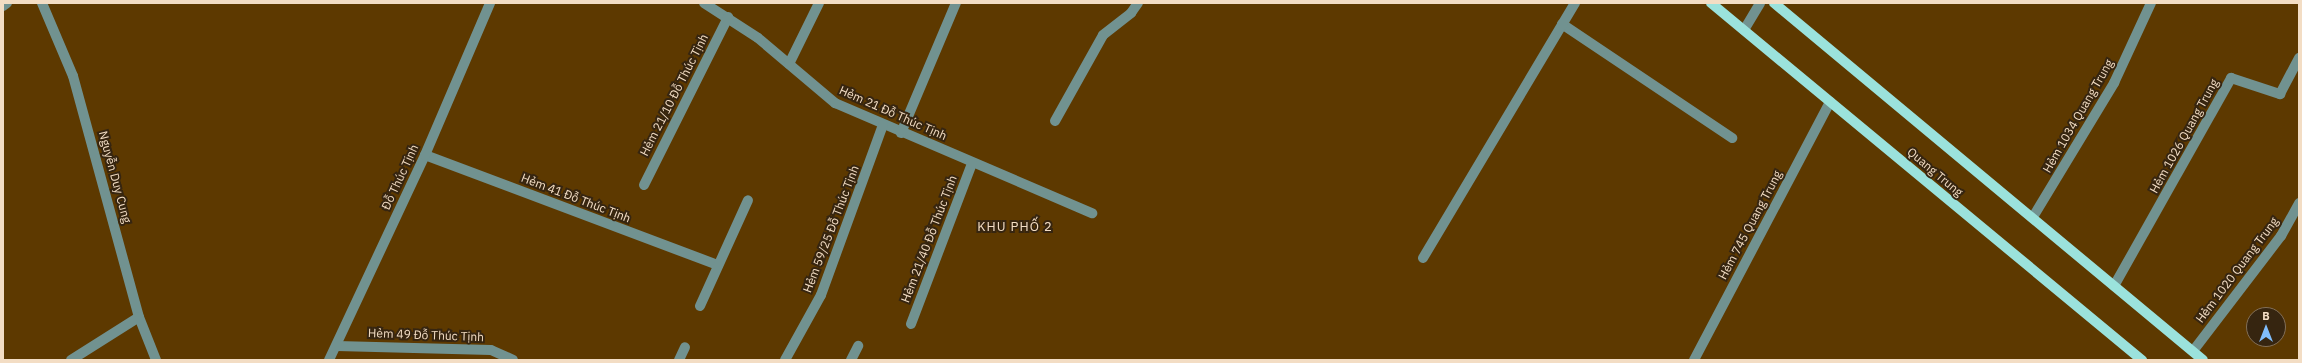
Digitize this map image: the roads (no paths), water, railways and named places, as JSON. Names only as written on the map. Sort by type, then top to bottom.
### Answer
[{"type":"main road","name":"Quang Trung","points":[[1711,3],[2142,360]]},
{"type":"main road","points":[[1774,3],[2203,360]]},
{"type":"street","points":[[3,6],[8,3]]},
{"type":"street","name":"Nguyễn Duy Cung","points":[[42,3],[73,76],[139,317],[156,360]]},
{"type":"street","name":"Đỗ Thúc Tịnh","points":[[328,360],[337,346],[425,155],[490,3]]},
{"type":"street","name":"Hẻm 21 Đỗ Thúc Tịnh","points":[[704,3],[728,17],[758,38],[835,103],[901,133],[1092,213]]},
{"type":"street","points":[[789,64],[819,3]]},
{"type":"street","points":[[901,133],[956,3]]},
{"type":"street","points":[[1055,121],[1102,35],[1131,13],[1138,3]]},
{"type":"street","points":[[1423,258],[1575,3]]},
{"type":"street","points":[[1744,30],[1760,3]]},
{"type":"street","name":"Hẻm 1034 Quang Trung","points":[[2033,217],[2114,83],[2151,3]]},
{"type":"street","name":"Hẻm 21/10 Đỗ Thúc Tịnh","points":[[644,185],[728,17]]},
{"type":"street","points":[[1562,24],[1732,138]]},
{"type":"street","name":"Hẻm 1026 Quang Trung","points":[[2114,286],[2231,78],[2280,94],[2299,58]]},
{"type":"street","name":"Hẻm 745 Quang Trung","points":[[1694,360],[1830,102]]},
{"type":"street","name":"Hẻm 59/25 Đỗ Thúc Tịnh","points":[[785,360],[821,295],[883,125]]},
{"type":"street","name":"Hẻm 41 Đỗ Thúc Tịnh","points":[[425,155],[718,265]]},
{"type":"street","name":"Hẻm 21/40 Đỗ Thúc Tịnh","points":[[911,324],[972,163]]},
{"type":"street","points":[[700,306],[748,200]]},
{"type":"street","name":"Hẻm 1020 Quang Trung","points":[[2193,351],[2281,236],[2299,203]]},
{"type":"street","points":[[71,360],[139,317]]},
{"type":"street","name":"Hẻm 49 Đỗ Thúc Tịnh","points":[[337,346],[491,350],[513,360]]},
{"type":"street","points":[[852,360],[858,346]]},
{"type":"street","points":[[679,360],[685,347]]},
{"type":"district","name":"KHU PHỐ 2","points":[[1015,227]]}]
